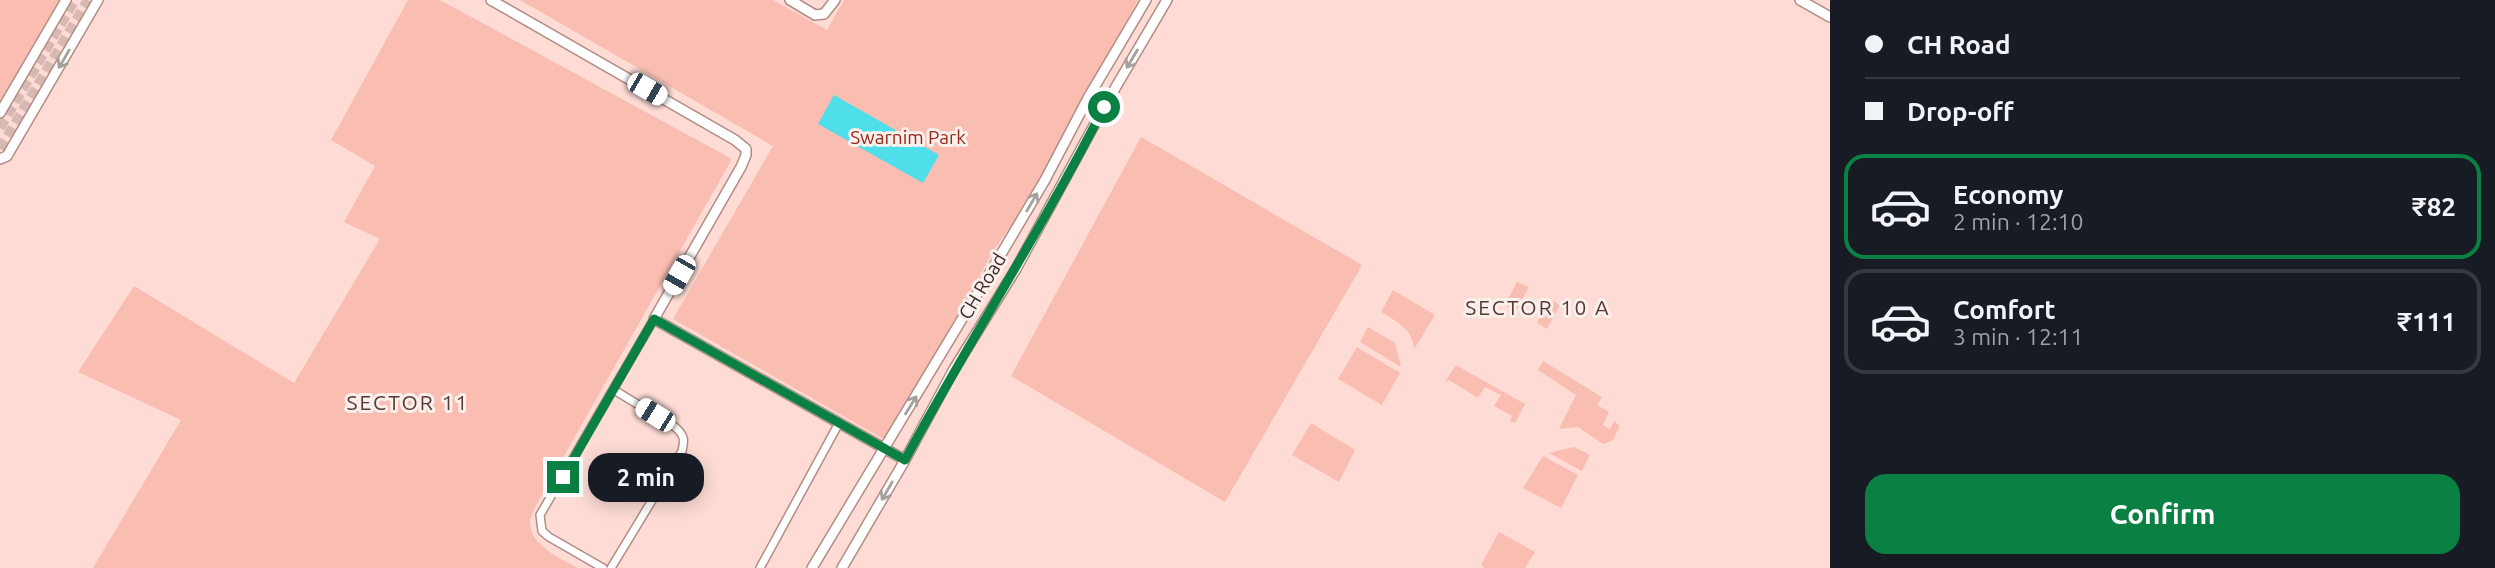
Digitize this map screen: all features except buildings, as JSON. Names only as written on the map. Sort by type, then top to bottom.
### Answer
[{"type":"street","points":[[0,113],[66,0]]},
{"type":"street","points":[[0,159],[7,156],[99,0]]},
{"type":"street","points":[[492,0],[735,140],[746,149],[741,167],[540,515],[542,531],[549,537],[603,568]]},
{"type":"street","points":[[790,0],[815,15],[824,14],[835,0]]},
{"type":"street","name":"CH Road","points":[[812,568],[1022,219],[1095,85],[1146,0]]},
{"type":"street","name":"CH Road","points":[[842,568],[954,369],[1016,269],[1104,107],[1167,0]]},
{"type":"street","points":[[1800,0],[1830,18]]},
{"type":"street","points":[[654,319],[905,460]]},
{"type":"street","points":[[611,568],[682,451],[684,439],[675,427],[614,390]]},
{"type":"street","points":[[760,568],[839,424]]},
{"type":"green space","points":[[0,0],[59,0],[0,102]]},
{"type":"green space","points":[[408,0],[440,0],[732,159],[531,516],[531,530],[540,544],[578,568],[93,568],[181,420],[78,372],[134,286],[294,383],[380,239],[344,222],[375,166],[331,140]]},
{"type":"green space","name":"Swarnim Park","points":[[520,0],[773,0],[827,30],[844,0],[1138,0],[1028,202],[995,248],[887,441],[673,319],[773,146]]},
{"type":"green space","points":[[1141,137],[1362,265],[1225,502],[1011,376]]},
{"type":"green space","points":[[1517,282],[1529,287],[1516,311],[1505,305]]},
{"type":"green space","points":[[1393,290],[1435,315],[1414,349],[1407,331],[1381,312]]},
{"type":"green space","points":[[1549,299],[1560,305],[1547,329],[1537,323]]},
{"type":"green space","points":[[1368,327],[1395,343],[1401,367],[1360,342]]},
{"type":"green space","points":[[1357,347],[1400,373],[1382,405],[1338,379]]},
{"type":"green space","points":[[1543,361],[1602,397],[1597,405],[1609,412],[1603,425],[1610,429],[1614,421],[1620,426],[1613,440],[1603,444],[1578,427],[1559,429],[1576,395],[1538,370]]},
{"type":"green space","points":[[1456,365],[1525,404],[1515,423],[1510,421],[1512,416],[1494,406],[1501,395],[1485,387],[1478,398],[1449,380],[1444,383]]},
{"type":"green space","points":[[1311,423],[1355,450],[1339,482],[1292,455]]},
{"type":"green space","points":[[1574,447],[1590,455],[1582,471],[1549,453]]},
{"type":"green space","points":[[1543,456],[1578,475],[1561,508],[1523,488]]},
{"type":"green space","points":[[1499,532],[1535,552],[1525,568],[1485,568],[1481,565]]},
{"type":"water","points":[[834,95],[939,155],[923,183],[818,124]]},
{"type":"tunnel","points":[[0,128],[75,0]]},
{"type":"tunnel","points":[[0,149],[88,0]]},
{"type":"district","name":"SECTOR 10 A","points":[[1538,307]]},
{"type":"district","name":"SECTOR 11","points":[[408,402]]},
{"type":"route","points":[[563,477],[654,319],[905,460],[954,369],[1016,269],[1104,107]]}]
